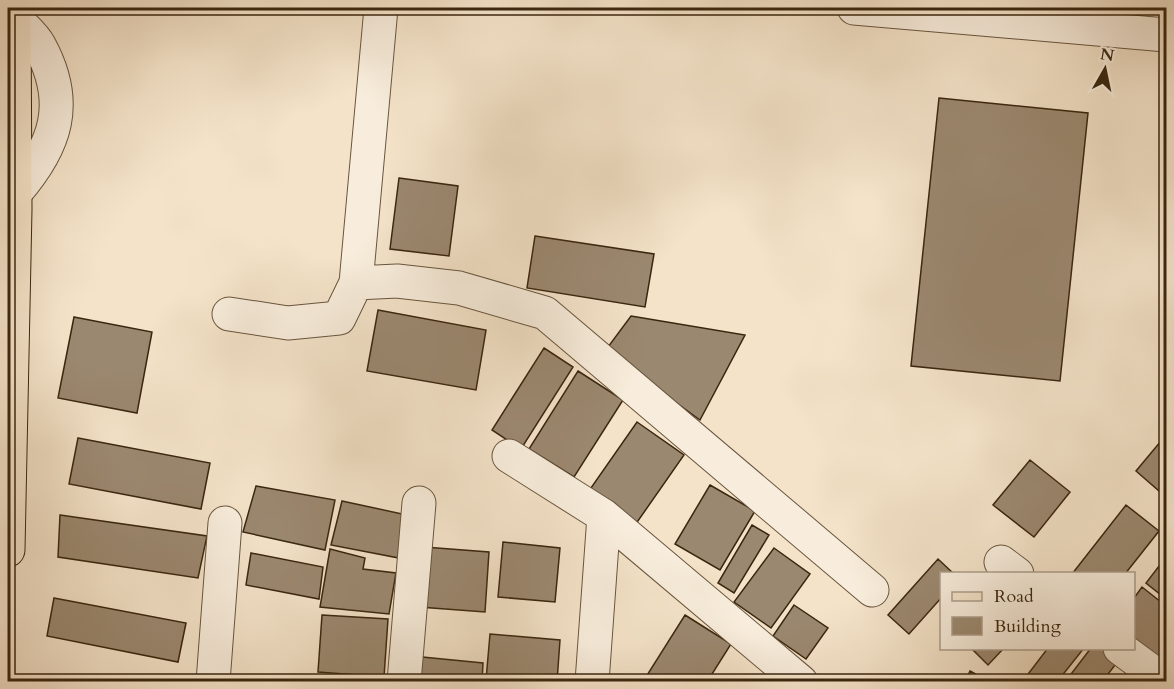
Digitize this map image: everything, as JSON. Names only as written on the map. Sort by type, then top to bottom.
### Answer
[{"type":"main road","points":[[8,550],[15,193],[14,12]]},
{"type":"street","points":[[230,314],[288,323],[339,318],[356,283],[381,8]]},
{"type":"street","points":[[854,8],[1167,35]]},
{"type":"street","points":[[356,283],[397,281],[459,288],[545,313],[872,590]]},
{"type":"street","points":[[509,456],[604,516],[801,681]]},
{"type":"street","points":[[404,681],[419,503]]},
{"type":"street","points":[[592,681],[604,516]]},
{"type":"street","points":[[213,681],[225,523]]},
{"type":"street","points":[[1123,650],[1163,679]]},
{"type":"building","points":[[939,98],[1088,113],[1060,381],[911,366]]},
{"type":"building","points":[[399,178],[458,186],[449,256],[390,249]]},
{"type":"building","points":[[535,236],[654,254],[645,307],[527,288]]},
{"type":"building","points":[[378,310],[486,330],[476,390],[367,371]]},
{"type":"building","points":[[631,316],[745,335],[700,420],[605,351]]},
{"type":"building","points":[[74,317],[152,332],[137,413],[58,398]]},
{"type":"building","points":[[544,348],[573,367],[521,449],[492,430]]},
{"type":"building","points":[[578,371],[623,400],[574,477],[529,449]]},
{"type":"building","points":[[637,422],[684,455],[633,528],[586,495]]},
{"type":"building","points":[[1166,435],[1166,497],[1136,471]]},
{"type":"building","points":[[78,438],[210,463],[201,509],[69,484]]},
{"type":"building","points":[[1030,460],[1070,492],[1034,537],[993,505]]},
{"type":"building","points":[[710,485],[755,511],[720,570],[675,544]]},
{"type":"building","points":[[256,486],[335,500],[325,550],[243,532]]},
{"type":"building","points":[[342,501],[407,515],[399,558],[331,545]]},
{"type":"building","points":[[1126,505],[1159,531],[1127,572],[1074,572]]},
{"type":"building","points":[[60,515],[207,536],[198,578],[58,557]]},
{"type":"building","points":[[752,525],[769,535],[734,593],[718,583]]},
{"type":"building","points":[[503,542],[560,548],[555,602],[498,597]]},
{"type":"building","points":[[424,547],[489,552],[485,612],[419,607]]},
{"type":"building","points":[[774,548],[810,574],[771,628],[734,602]]},
{"type":"building","points":[[330,549],[365,558],[363,569],[396,573],[389,614],[320,607]]},
{"type":"building","points":[[251,553],[323,567],[319,599],[246,585]]},
{"type":"building","points":[[1166,557],[1166,599],[1146,583]]},
{"type":"building","points":[[938,559],[952,572],[940,572],[940,599],[909,634],[888,615]]},
{"type":"building","points":[[1142,587],[1166,606],[1166,648],[1158,659],[1135,640],[1135,597]]},
{"type":"building","points":[[54,598],[186,623],[178,662],[47,636]]},
{"type":"building","points":[[794,605],[828,628],[806,659],[773,636]]},
{"type":"building","points":[[322,615],[388,619],[384,677],[318,672]]},
{"type":"building","points":[[685,615],[731,644],[707,682],[647,682],[644,680]]},
{"type":"building","points":[[490,634],[560,640],[557,682],[486,680]]},
{"type":"building","points":[[973,650],[1002,650],[988,665]]},
{"type":"building","points":[[1046,650],[1082,650],[1057,682],[1022,682]]},
{"type":"building","points":[[1089,650],[1114,650],[1122,656],[1102,682],[1065,682]]},
{"type":"building","points":[[412,656],[483,663],[482,682],[410,682]]},
{"type":"building","points":[[970,671],[990,682],[965,682]]}]
